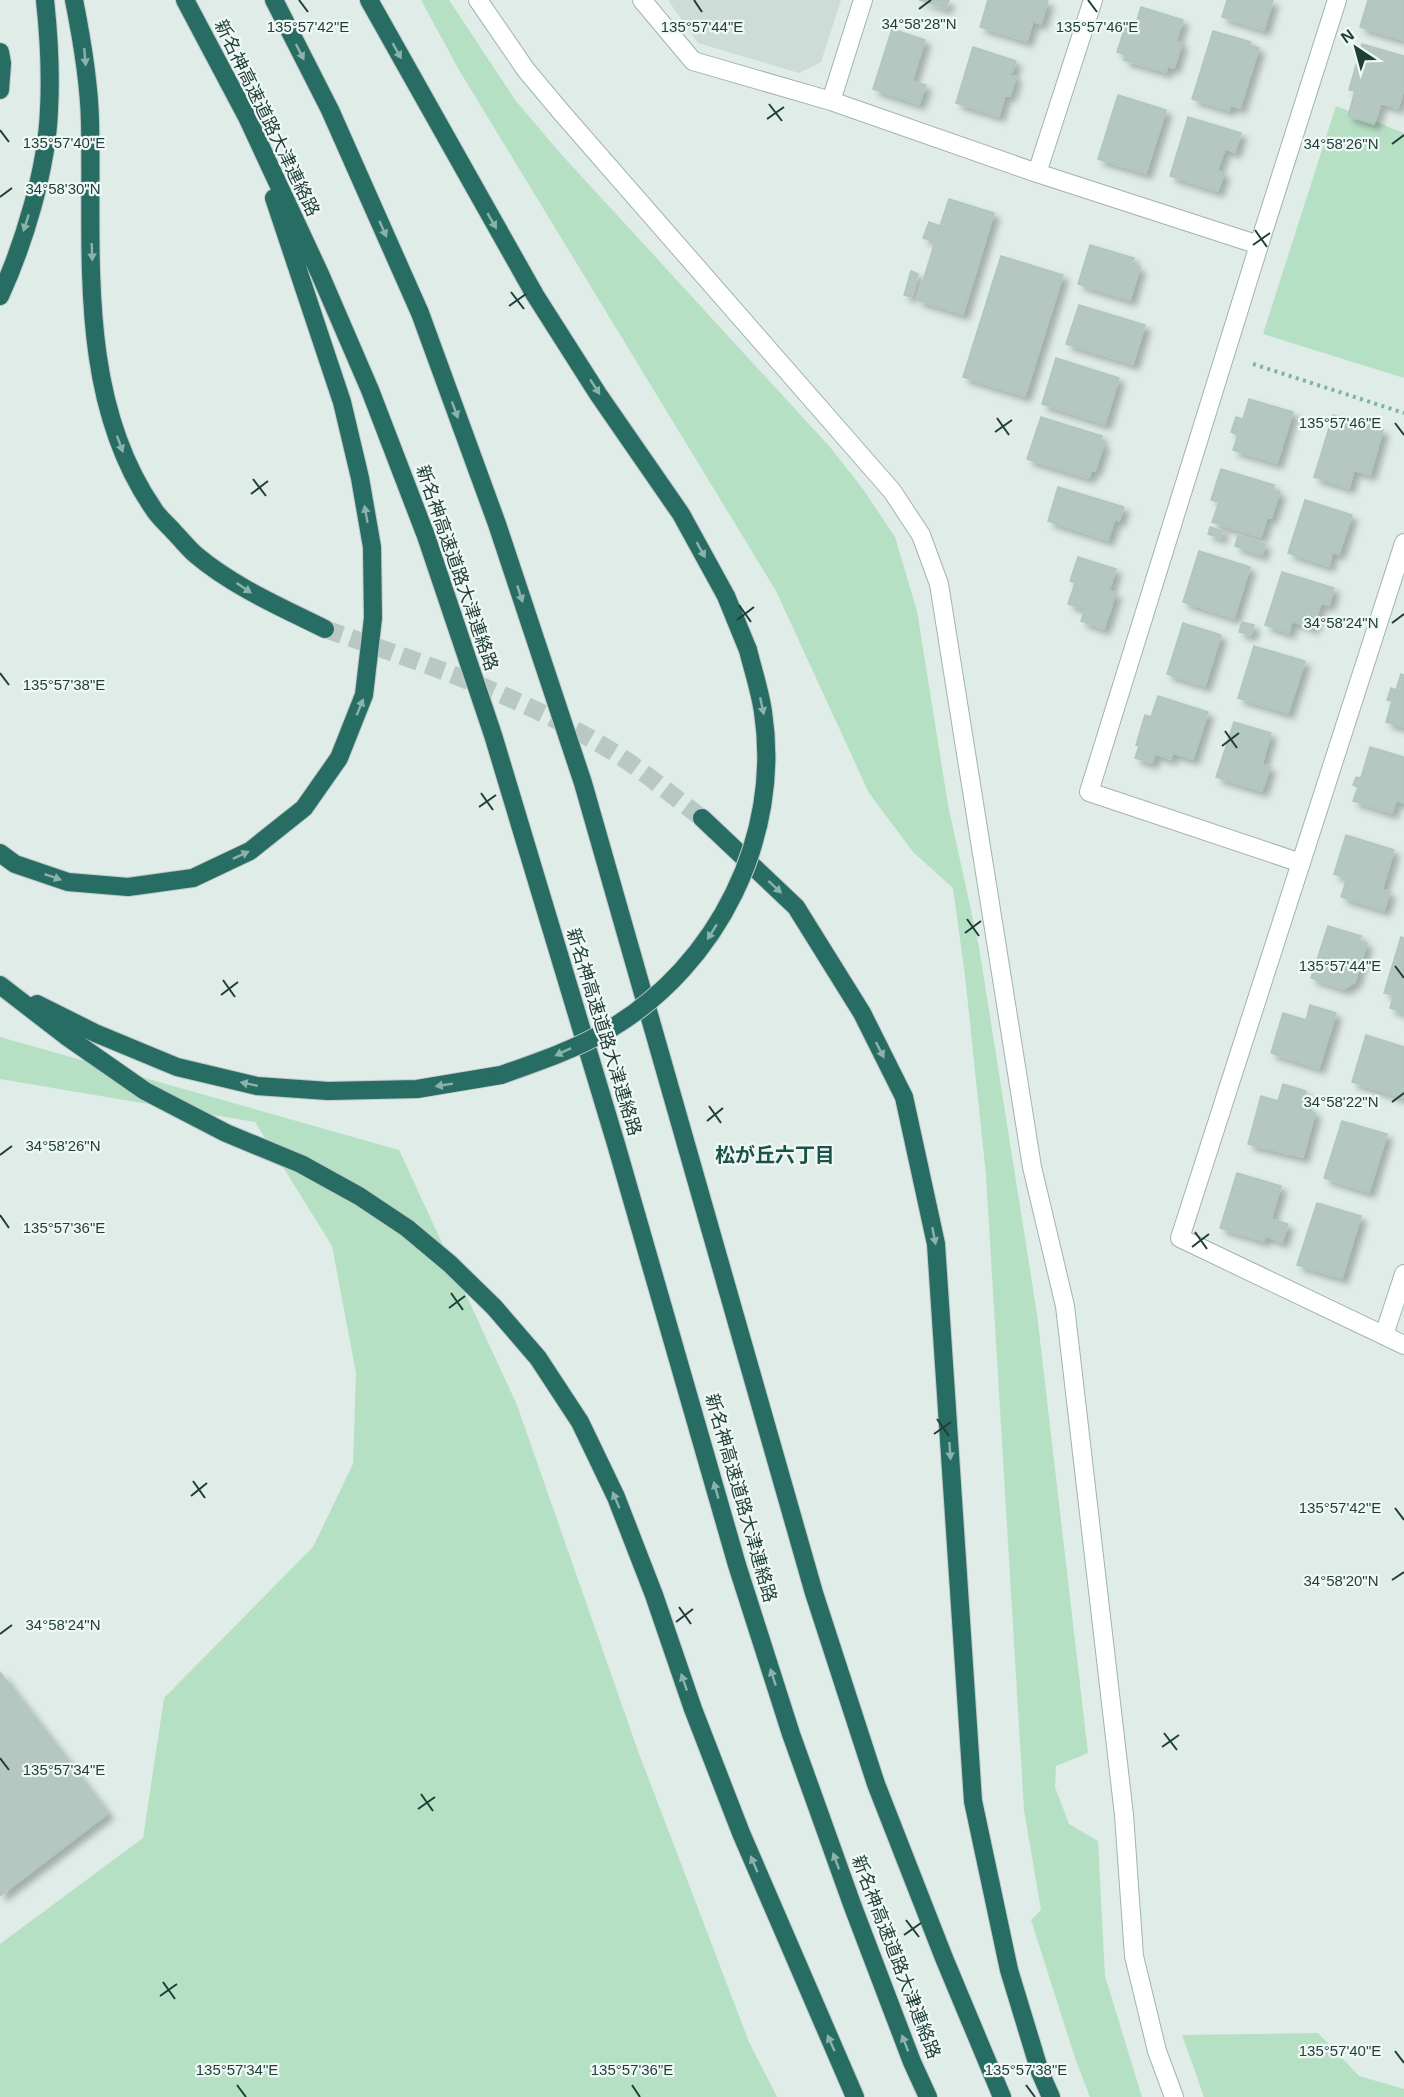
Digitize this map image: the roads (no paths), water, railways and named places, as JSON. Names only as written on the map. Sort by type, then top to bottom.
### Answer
[{"type":"highway","points":[[0,296],[26,224],[41,173],[49,112],[50,46],[45,0]]},
{"type":"highway","points":[[74,0],[84,45],[90,119],[90,208],[95,345],[106,405],[126,461],[153,509],[195,555],[251,593],[325,629]]},
{"type":"highway","name":"新名神高速道路大津連絡路","points":[[185,0],[247,117],[320,274],[370,390],[426,536],[500,758],[630,1190],[737,1565],[791,1734],[853,1907],[912,2062],[928,2097]]},
{"type":"highway","points":[[274,0],[330,110],[420,314],[497,524],[583,783],[821,1615],[876,1784],[944,1958],[1002,2097]]},
{"type":"highway","points":[[0,985],[95,1034],[177,1067],[257,1086],[328,1091],[417,1089],[501,1075],[552,1058],[611,1029],[660,992],[703,947],[735,895],[758,833],[767,775],[764,711],[748,650],[726,596],[681,514],[598,393],[535,295],[369,0]]},
{"type":"highway","points":[[0,52],[2,63],[0,90]]},
{"type":"highway","points":[[0,853],[15,864],[68,882],[128,887],[193,878],[250,851],[304,808],[339,758],[364,695],[373,618],[372,559],[360,478],[342,402],[247,117]]},
{"type":"highway","points":[[702,818],[796,907],[862,1013],[904,1097],[936,1244],[973,1801],[1009,1970],[1040,2072],[1050,2097]]},
{"type":"highway","points":[[0,985],[66,1036],[145,1091],[226,1133],[301,1164],[358,1196],[407,1228],[450,1264],[494,1307],[538,1358],[580,1422],[616,1497],[741,1833],[855,2097]]},
{"type":"street","points":[[478,0],[526,70],[562,113],[892,491],[921,535],[939,584],[1032,1167],[1065,1306],[1123,1803],[1134,1956],[1157,2051],[1174,2097]]},
{"type":"street","points":[[642,0],[693,61],[831,101],[1037,173],[1259,245]]},
{"type":"street","points":[[831,101],[863,0]]},
{"type":"street","points":[[1037,173],[1093,0]]},
{"type":"street","points":[[1301,863],[1089,792],[1337,0]]},
{"type":"street","points":[[1404,543],[1180,1238],[1404,1345]]},
{"type":"street","points":[[1384,1335],[1404,1274]]},
{"type":"tunnel","points":[[325,629],[471,682],[542,713],[622,757],[702,818]]},
{"type":"district","name":"松が丘六丁目","points":[[775,1155]]}]
